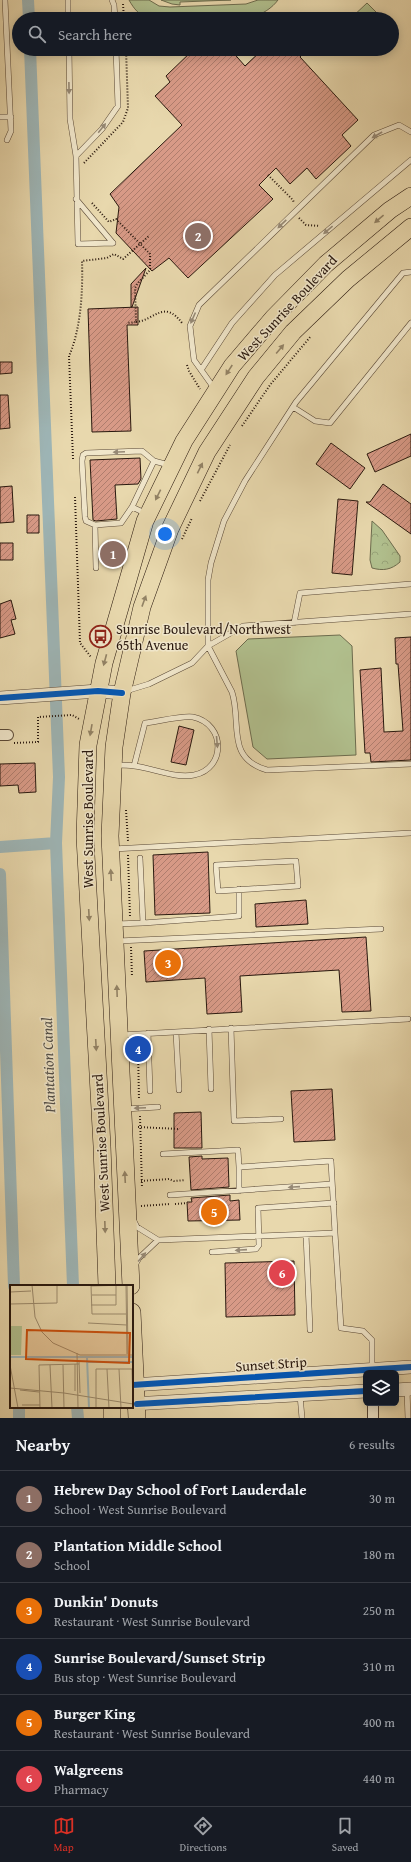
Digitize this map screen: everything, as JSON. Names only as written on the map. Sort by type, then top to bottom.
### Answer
[{"type":"highway","name":"West Sunrise Boulevard","points":[[107,1285],[102,1146],[85,837],[88,745],[104,663],[148,514],[184,441],[210,393],[268,324],[326,264],[390,210],[411,196]]},
{"type":"highway","name":"West Sunrise Boulevard","points":[[130,1281],[137,1207],[122,1109],[110,849],[114,747],[122,693],[142,607],[170,529],[207,452],[256,377],[293,332],[353,275],[411,227]]},
{"type":"highway","points":[[155,571],[152,563],[152,549],[179,489],[177,476],[172,466]]},
{"type":"highway","points":[[133,1348],[135,1409]]},
{"type":"street","points":[[0,698],[98,691],[122,693]]},
{"type":"street","name":"Sunset Strip","points":[[385,1370],[411,1368]]},
{"type":"street","name":"Sunset Strip","points":[[134,1385],[363,1372]]},
{"type":"street","points":[[135,1409],[363,1391]]},
{"type":"street","points":[[372,1417],[373,1406]]},
{"type":"lane","points":[[5,0],[11,117],[11,131],[7,140]]},
{"type":"lane","points":[[68,0],[68,12]]},
{"type":"lane","points":[[112,0],[114,12]]},
{"type":"lane","points":[[68,56],[70,119],[76,156],[76,199],[78,244],[113,243],[76,199]]},
{"type":"lane","points":[[76,156],[102,129],[118,106],[116,56]]},
{"type":"lane","points":[[0,117],[11,117]]},
{"type":"lane","points":[[210,393],[201,370],[194,360],[190,326],[199,305],[374,135],[399,125],[411,132]]},
{"type":"lane","points":[[201,370],[232,323],[275,275],[411,160]]},
{"type":"lane","points":[[411,272],[403,273],[293,407],[245,481],[224,521],[211,562],[208,580],[208,646],[228,682],[235,700],[237,742],[249,761],[258,767],[267,770],[411,764]]},
{"type":"lane","points":[[293,407],[315,422],[330,423],[411,323]]},
{"type":"lane","points":[[154,461],[132,507],[121,523],[95,526],[86,521],[82,461],[83,455],[86,453],[142,451],[154,461],[172,466]]},
{"type":"lane","points":[[132,507],[148,514]]},
{"type":"lane","points":[[95,526],[96,568]]},
{"type":"lane","points":[[294,623],[300,593],[411,584]]},
{"type":"lane","points":[[122,693],[149,684],[192,664],[208,646],[244,626],[411,614]]},
{"type":"lane","points":[[113,765],[134,766],[185,776],[205,772],[212,765],[217,753],[219,742],[216,733],[209,724],[192,717],[145,723],[134,766]]},
{"type":"lane","points":[[110,849],[411,833]]},
{"type":"lane","points":[[140,858],[143,923]]},
{"type":"lane","points":[[296,861],[298,886],[239,889],[218,891],[216,865],[296,861]]},
{"type":"lane","points":[[113,924],[239,916],[239,889]]},
{"type":"lane","points":[[114,942],[381,929]]},
{"type":"lane","points":[[118,1035],[408,1019]]},
{"type":"lane","points":[[231,1028],[234,1121],[281,1119]]},
{"type":"lane","points":[[209,1029],[211,1088]]},
{"type":"lane","points":[[176,1032],[179,1090]]},
{"type":"lane","points":[[148,1033],[150,1091]]},
{"type":"lane","points":[[122,1109],[158,1107]]},
{"type":"lane","points":[[163,1154],[238,1150],[239,1191]]},
{"type":"lane","points":[[239,1166],[331,1161],[341,1328],[364,1331],[372,1340],[372,1370]]},
{"type":"lane","points":[[170,1196],[332,1184]]},
{"type":"lane","points":[[212,1252],[256,1249],[260,1245],[258,1208],[334,1203]]},
{"type":"lane","points":[[137,1207],[137,1227],[158,1240],[335,1233]]},
{"type":"lane","points":[[306,1234],[310,1330]]},
{"type":"lane","points":[[130,1281],[139,1258],[158,1240]]},
{"type":"lane","points":[[405,1390],[408,1418]]},
{"type":"lane","points":[[300,1396],[302,1418]]},
{"type":"path","points":[[83,167],[84,163],[123,122],[128,108],[126,56]]},
{"type":"path","points":[[88,199],[109,222],[116,219],[141,243],[150,254],[150,270],[135,288],[136,322]]},
{"type":"path","points":[[73,461],[69,356],[74,346],[82,291],[82,260],[107,258],[114,254],[123,259],[149,236]]},
{"type":"path","points":[[127,322],[143,321],[160,311],[167,312],[175,316],[184,327]]},
{"type":"path","points":[[240,429],[270,385],[313,334]]},
{"type":"path","points":[[186,359],[188,371],[210,393]]},
{"type":"path","points":[[198,506],[232,441]]},
{"type":"path","points":[[74,492],[80,643],[93,660]]},
{"type":"path","points":[[180,545],[195,512]]},
{"type":"path","points":[[5,738],[38,742],[37,718],[41,716],[72,715],[81,722]]},
{"type":"path","points":[[138,1049],[142,1193]]},
{"type":"path","points":[[141,1181],[169,1179],[174,1181],[185,1180]]},
{"type":"path","points":[[142,1200],[137,1207],[143,1231]]},
{"type":"path","points":[[137,1207],[187,1204]]},
{"type":"green space","points":[[129,0],[149,0],[159,6],[170,7],[246,4],[258,0],[278,0],[273,6],[264,12],[138,12]]},
{"type":"green space","points":[[161,0],[231,0],[180,2],[180,5]]},
{"type":"green space","points":[[367,3],[376,12],[357,12]]},
{"type":"green space","points":[[372,521],[382,530],[400,556],[400,562],[397,565],[383,570],[372,568],[370,560]]},
{"type":"green space","points":[[340,635],[352,646],[356,755],[267,759],[253,747],[236,651],[248,639]]},
{"type":"building","points":[[187,56],[236,56],[245,66],[256,56],[301,56],[300,57],[358,120],[342,135],[351,146],[316,179],[307,168],[290,184],[276,168],[259,185],[273,199],[188,278],[169,258],[152,271],[116,233],[119,207],[110,194],[182,125],[155,96],[170,82],[166,76]]},
{"type":"building","points":[[146,268],[132,307],[131,307],[131,284]]},
{"type":"building","points":[[138,307],[138,325],[127,325],[131,431],[92,432],[88,309]]},
{"type":"building","points":[[0,362],[12,362],[12,373],[0,374]]},
{"type":"building","points":[[0,395],[8,395],[10,428],[0,429]]},
{"type":"building","points":[[411,434],[411,456],[375,472],[367,454]]},
{"type":"building","points":[[331,443],[365,468],[350,489],[316,464]]},
{"type":"building","points":[[140,458],[141,479],[138,484],[115,485],[117,519],[93,520],[90,460]]},
{"type":"building","points":[[383,484],[411,504],[411,534],[366,502],[370,502]]},
{"type":"building","points":[[12,486],[14,522],[0,523],[0,487]]},
{"type":"building","points":[[338,499],[358,501],[352,575],[332,573]]},
{"type":"building","points":[[27,515],[39,515],[39,533],[27,533]]},
{"type":"building","points":[[0,543],[13,543],[13,560],[0,560]]},
{"type":"building","points":[[11,600],[16,619],[11,620],[15,634],[0,638],[0,604]]},
{"type":"building","points":[[411,637],[411,760],[371,762],[370,753],[365,753],[360,670],[381,668],[384,732],[403,731],[398,664],[396,664],[395,638]]},
{"type":"building","points":[[179,726],[194,730],[186,765],[171,762]]},
{"type":"building","points":[[35,763],[36,792],[19,793],[18,785],[0,786],[0,764]]},
{"type":"building","points":[[208,852],[210,913],[155,915],[153,855]]},
{"type":"building","points":[[306,900],[308,924],[256,927],[255,904]]},
{"type":"building","points":[[366,937],[371,1011],[342,1012],[339,970],[240,976],[242,1012],[207,1014],[205,978],[146,982],[144,951]]},
{"type":"building","points":[[332,1089],[335,1140],[294,1142],[291,1091]]},
{"type":"building","points":[[201,1112],[202,1148],[174,1148],[174,1113]]},
{"type":"building","points":[[202,1156],[202,1159],[228,1158],[229,1187],[191,1190],[189,1157]]},
{"type":"building","points":[[230,1195],[230,1201],[239,1200],[240,1220],[188,1221],[187,1202],[192,1202],[191,1198]]},
{"type":"building","points":[[294,1261],[295,1315],[226,1317],[225,1263]]},
{"type":"waterway","points":[[28,0],[29,12]]},
{"type":"waterway","points":[[30,56],[59,777],[56,843],[73,1285]]},
{"type":"waterway","points":[[0,847],[56,843]]},
{"type":"waterway","points":[[0,874],[14,1285]]},
{"type":"waterway","points":[[19,1408],[19,1418]]},
{"type":"waterway","name":"Plantation Canal","points":[[77,1408],[78,1418]]},
{"type":"cycle path","points":[[0,698],[98,691],[122,693]]},
{"type":"cycle path","points":[[133,1385],[411,1367]]},
{"type":"cycle path","points":[[137,1404],[363,1391]]},
{"type":"place","name":"Plantation Middle School","points":[[198,236]]},
{"type":"place","name":"Hebrew Day School of Fort Lauderdale","points":[[113,554]]},
{"type":"place","name":"Sunrise Boulevard/Northwest 65th Avenue","points":[[101,637]]},
{"type":"place","name":"Dunkin' Donuts","points":[[168,963]]},
{"type":"place","name":"Sunrise Boulevard/Sunset Strip","points":[[138,1049]]},
{"type":"place","name":"Burger King","points":[[214,1212]]},
{"type":"place","name":"Walgreens","points":[[282,1273]]}]
